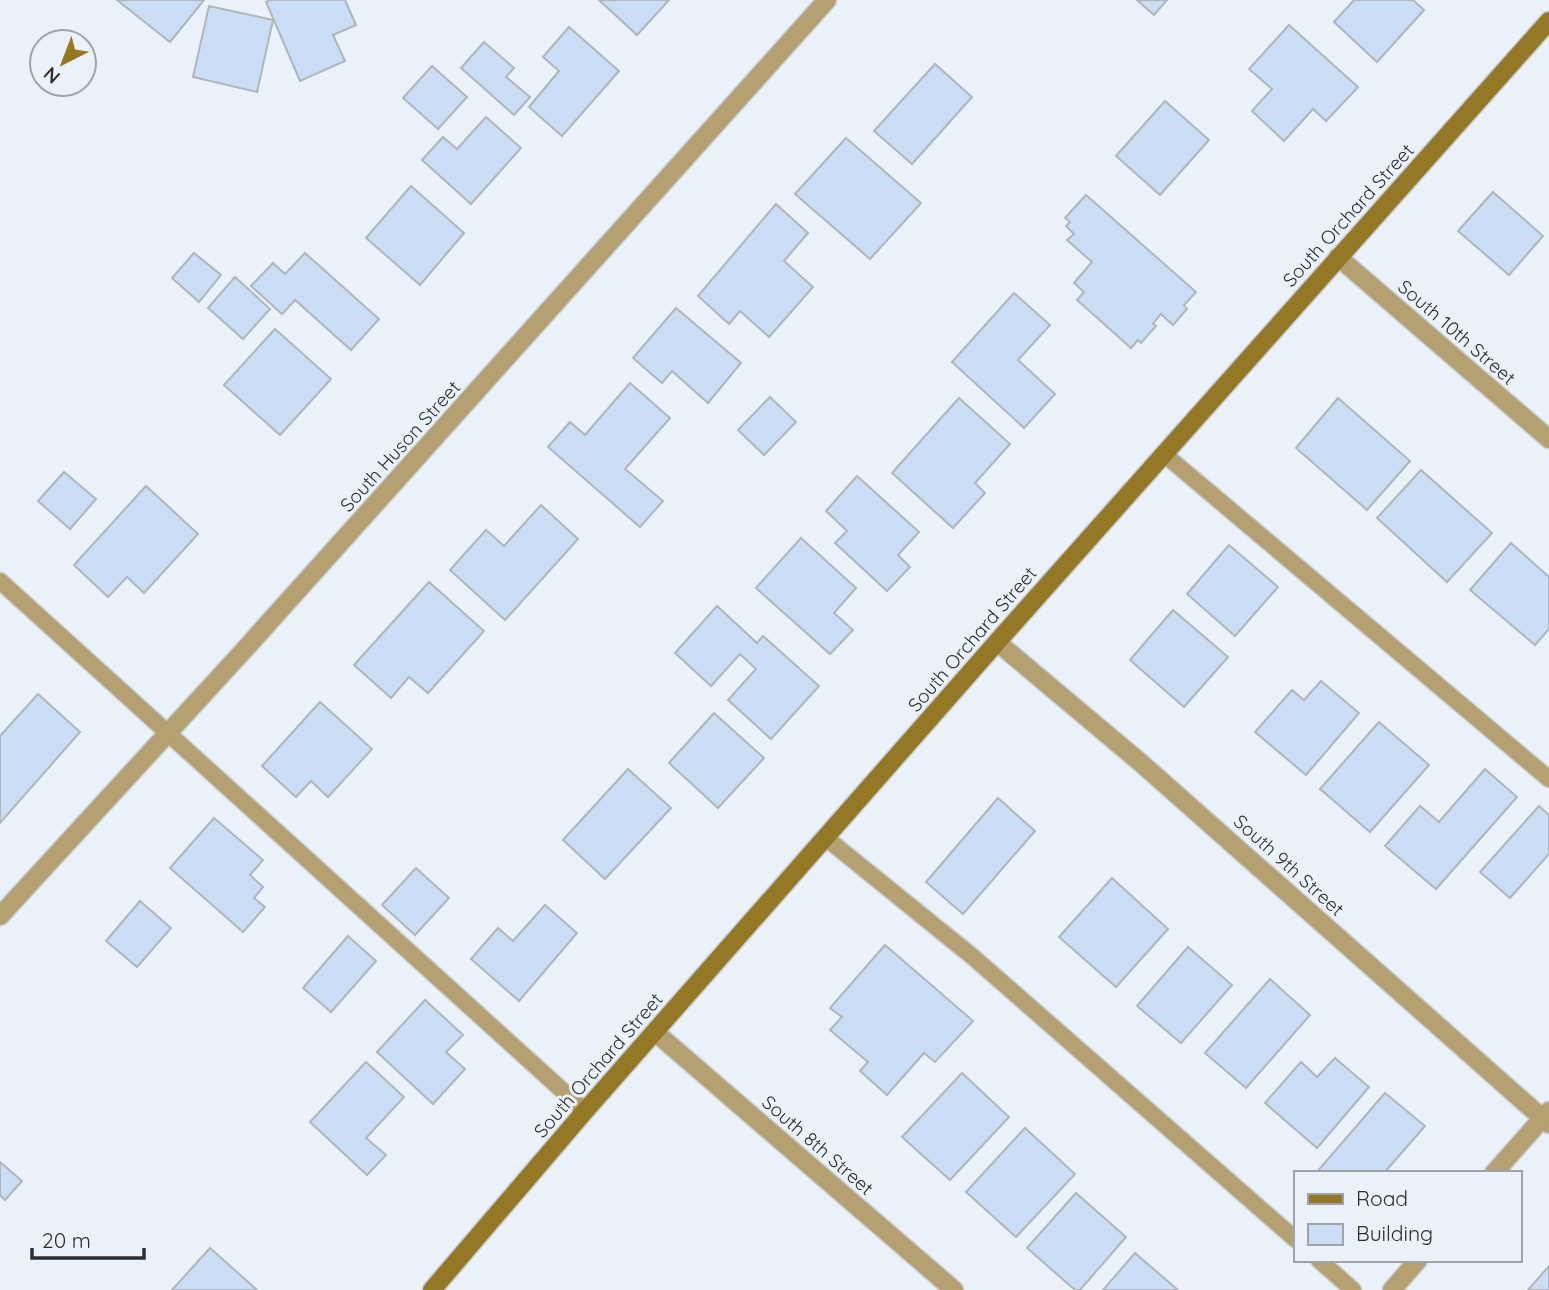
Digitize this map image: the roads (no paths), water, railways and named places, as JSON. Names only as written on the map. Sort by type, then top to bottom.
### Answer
[{"type":"street","name":"South Huson Street","points":[[0,916],[168,735],[827,0]]},
{"type":"street","name":"South Orchard Street","points":[[432,1290],[584,1111],[1549,21]]},
{"type":"street","name":"South 10th Street","points":[[1338,257],[1549,439]]},
{"type":"street","name":"South 9th Street","points":[[997,642],[1142,763],[1547,1118]]},
{"type":"street","name":"South 8th Street","points":[[655,1032],[954,1290]]},
{"type":"street","points":[[1496,1171],[1547,1118]]},
{"type":"street","points":[[1392,1290],[1416,1262]]},
{"type":"lane","points":[[1164,454],[1549,779]]},
{"type":"lane","points":[[0,581],[584,1111]]},
{"type":"lane","points":[[826,838],[974,957],[1294,1238]]},
{"type":"lane","points":[[1321,1262],[1353,1290]]}]
